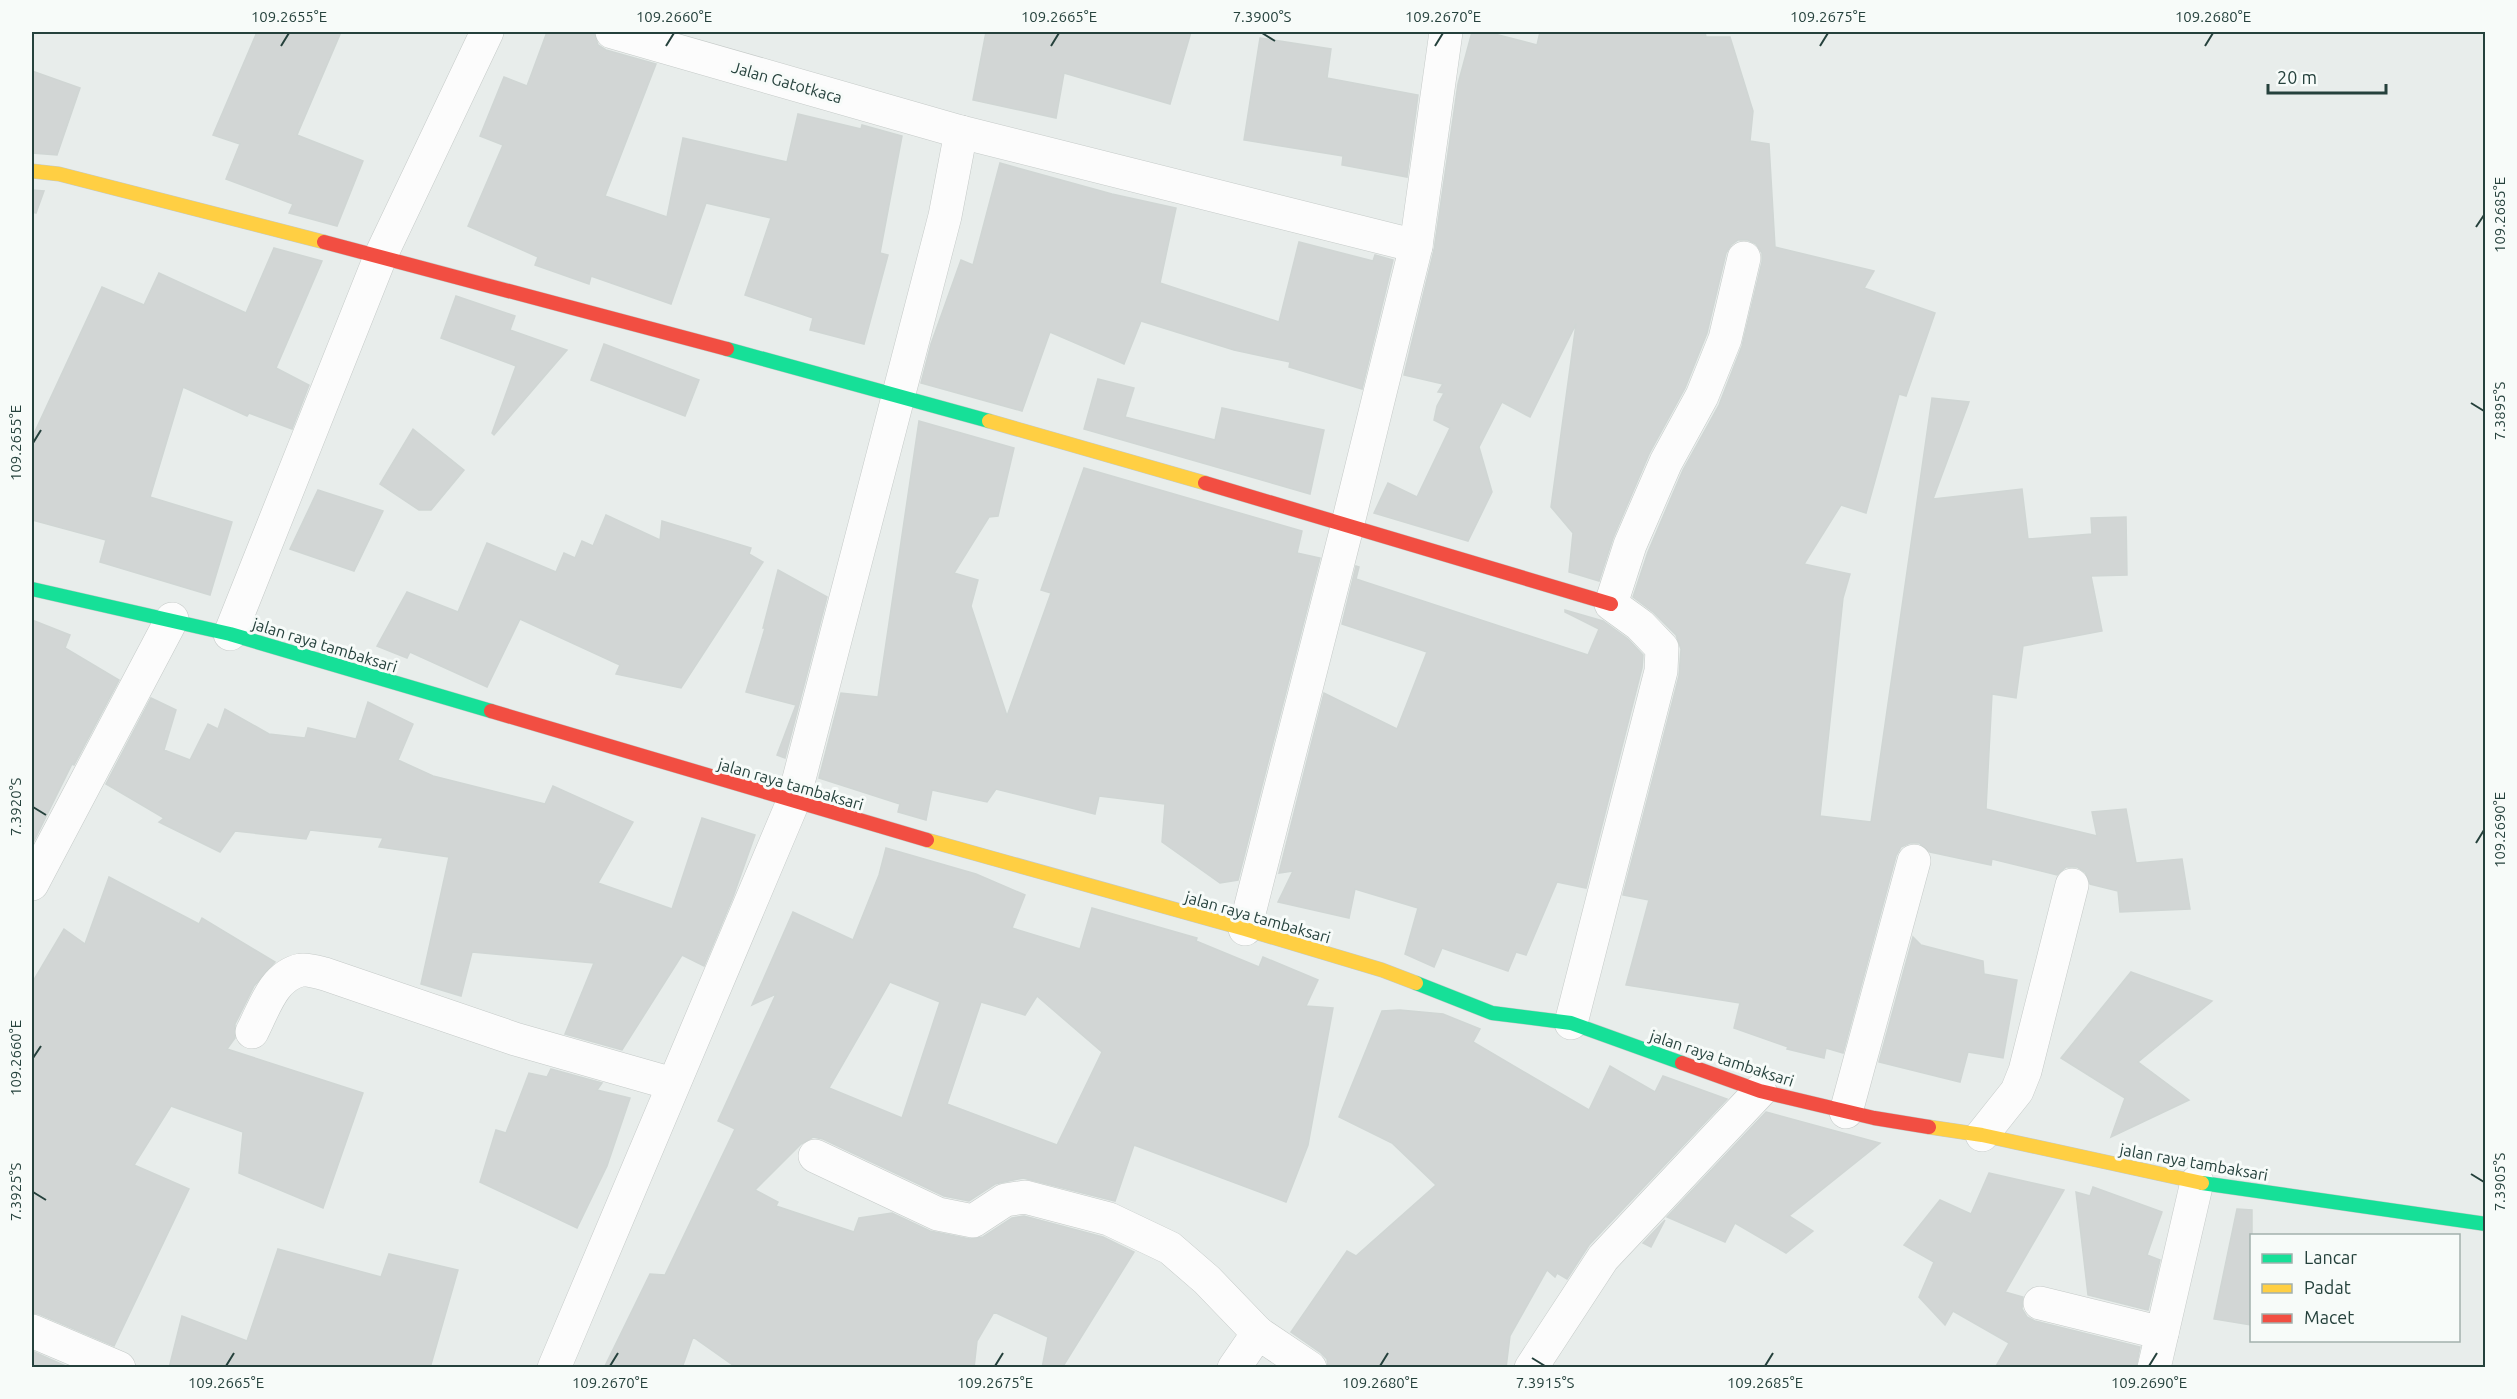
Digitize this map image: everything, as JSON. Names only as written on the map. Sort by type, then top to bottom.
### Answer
[{"type":"street","points":[[230,634],[381,255],[487,32]]},
{"type":"street","name":"Jalan Gatotkaca","points":[[612,32],[961,132],[1416,246]]},
{"type":"street","points":[[1245,929],[1416,246],[1446,32]]},
{"type":"street","points":[[554,1368],[793,802],[945,216],[961,132]]},
{"type":"street","points":[[32,171],[59,174],[381,255],[1348,523],[1611,604],[1640,625],[1662,648],[1661,672],[1571,1023]]},
{"type":"street","points":[[1611,604],[1630,545],[1666,462],[1702,396],[1725,339],[1744,258]]},
{"type":"street","name":"jalan raya tambaksari","points":[[32,589],[230,634],[793,802],[1017,867],[1245,929],[1382,970],[1492,1013],[1571,1023],[1760,1091],[1846,1112],[1982,1135],[2197,1182],[2486,1224]]},
{"type":"street","points":[[32,884],[172,619]]},
{"type":"street","points":[[1846,1112],[1914,861]]},
{"type":"street","points":[[1982,1135],[2017,1091],[2025,1071],[2072,885]]},
{"type":"street","points":[[252,1032],[276,984],[289,974],[303,970],[325,974],[515,1039],[673,1084]]},
{"type":"street","points":[[1531,1368],[1603,1258],[1760,1091]]},
{"type":"street","points":[[815,1156],[938,1214],[956,1219],[973,1221],[1005,1200],[1025,1197],[1109,1219],[1170,1248],[1207,1280],[1258,1333],[1310,1368]]},
{"type":"street","points":[[2154,1368],[2197,1182]]},
{"type":"street","points":[[2040,1303],[2162,1333]]},
{"type":"street","points":[[32,1331],[119,1368]]},
{"type":"street","points":[[1234,1368],[1258,1333]]},
{"type":"building","points":[[257,32],[341,32],[297,135],[363,161],[337,226],[289,213],[293,204],[226,179],[240,144],[213,135]]},
{"type":"building","points":[[547,32],[594,32],[598,45],[606,50],[656,64],[605,196],[667,217],[683,138],[787,162],[798,114],[861,129],[862,125],[902,136],[880,253],[888,255],[864,344],[810,330],[813,318],[745,295],[771,218],[706,203],[671,304],[591,276],[589,284],[535,265],[538,257],[468,226],[503,145],[480,136],[504,77],[527,86]]},
{"type":"building","points":[[986,32],[1191,32],[1170,104],[1064,73],[1056,118],[973,100]]},
{"type":"building","points":[[1472,32],[1487,32],[1537,45],[1540,32],[1705,32],[1706,37],[1730,37],[1753,111],[1750,141],[1769,144],[1775,247],[1874,271],[1864,288],[1935,313],[1906,396],[1899,394],[1866,513],[1841,505],[1804,564],[1850,574],[1843,598],[1820,816],[1871,822],[1932,398],[1969,402],[1933,499],[2022,489],[2028,539],[2092,534],[2091,518],[2126,517],[2127,575],[2091,576],[2102,631],[2023,646],[2016,698],[1992,694],[1986,809],[2097,836],[2092,812],[2126,809],[2136,863],[2182,859],[2190,909],[2120,912],[2118,891],[2090,884],[2085,872],[2077,867],[2066,867],[2057,875],[1992,859],[1991,865],[1930,852],[1919,843],[1910,843],[1901,847],[1896,856],[1843,1053],[1826,1048],[1824,1058],[1787,1049],[1788,1047],[1734,1028],[1740,1003],[1626,985],[1649,900],[1623,895],[1679,676],[1681,649],[1676,635],[1653,612],[1633,597],[1648,552],[1683,470],[1719,405],[1742,346],[1762,262],[1762,253],[1756,244],[1748,240],[1738,240],[1726,253],[1707,333],[1685,388],[1649,454],[1613,538],[1599,581],[1569,572],[1573,533],[1551,507],[1576,324],[1530,417],[1502,402],[1479,447],[1492,492],[1468,541],[1374,513],[1388,483],[1417,497],[1450,428],[1434,420],[1437,406],[1444,393],[1438,392],[1443,384],[1404,375],[1434,250],[1458,84]]},
{"type":"building","points":[[1260,38],[1331,49],[1327,78],[1418,95],[1407,177],[1342,165],[1343,156],[1244,140]]},
{"type":"building","points":[[32,71],[80,88],[57,155],[32,153]]},
{"type":"building","points":[[1000,163],[1112,194],[1176,208],[1160,283],[1279,322],[1299,242],[1373,261],[1375,255],[1393,260],[1362,389],[1289,367],[1290,362],[1234,350],[1141,321],[1124,364],[1050,332],[1022,411],[921,383],[931,344],[961,260],[973,265]]},
{"type":"building","points":[[32,190],[44,191],[36,213],[32,212]]},
{"type":"building","points":[[274,248],[322,261],[276,368],[309,385],[292,429],[249,413],[247,416],[183,387],[150,497],[232,522],[210,595],[100,562],[106,540],[32,520],[32,438],[102,287],[144,305],[159,273],[246,313]]},
{"type":"building","points":[[456,296],[515,316],[510,330],[567,350],[494,435],[492,433],[516,366],[441,338]]},
{"type":"building","points":[[604,344],[699,380],[685,416],[591,380]]},
{"type":"building","points":[[1098,379],[1134,388],[1125,417],[1215,440],[1222,408],[1324,430],[1310,494],[1084,429]]},
{"type":"building","points":[[919,421],[1014,448],[998,516],[989,517],[954,573],[978,580],[971,606],[1007,716],[1051,593],[1041,590],[1084,468],[1302,531],[1297,553],[1320,558],[1238,880],[1220,883],[1162,842],[1165,804],[1099,796],[1095,814],[996,789],[987,802],[932,790],[926,820],[898,812],[900,804],[819,778],[841,693],[878,697]]},
{"type":"building","points":[[413,429],[464,470],[431,510],[419,510],[380,484]]},
{"type":"building","points":[[318,490],[383,511],[354,571],[290,549]]},
{"type":"building","points":[[606,515],[660,540],[662,521],[751,548],[749,554],[763,562],[681,688],[616,674],[620,665],[520,619],[487,687],[410,652],[407,658],[377,646],[407,592],[458,612],[487,543],[556,572],[564,553],[575,558],[582,541],[593,546]]},
{"type":"building","points":[[1356,566],[1359,567],[1356,579],[1588,655],[1599,629],[1565,610],[1603,621],[1628,639],[1643,655],[1642,668],[1586,888],[1557,882],[1526,955],[1516,952],[1508,971],[1442,948],[1434,967],[1405,954],[1418,908],[1355,889],[1349,918],[1278,902],[1293,871],[1279,873],[1324,693],[1397,729],[1427,652],[1342,624]]},
{"type":"building","points":[[778,570],[827,597],[785,758],[777,755],[796,705],[746,692],[765,628],[763,628]]},
{"type":"building","points":[[32,620],[70,635],[65,648],[119,680],[74,765],[72,764],[32,845]]},
{"type":"building","points":[[151,698],[176,710],[164,750],[190,760],[208,724],[218,729],[225,709],[269,734],[305,738],[308,728],[356,739],[368,702],[413,724],[398,760],[433,776],[545,804],[553,786],[633,822],[598,883],[672,909],[702,818],[755,835],[733,897],[704,966],[682,955],[622,1050],[565,1034],[594,963],[472,952],[461,996],[421,984],[449,857],[379,847],[383,838],[310,830],[306,839],[235,831],[220,852],[159,822],[164,818],[106,784]]},
{"type":"building","points":[[886,848],[976,874],[1025,895],[1012,928],[1080,949],[1092,908],[1197,938],[1196,941],[1259,967],[1263,957],[1318,980],[1306,1006],[1333,1008],[1308,1145],[1286,1202],[1134,1145],[1115,1201],[1023,1178],[995,1184],[969,1201],[944,1196],[823,1139],[813,1137],[801,1144],[755,1190],[778,1202],[776,1206],[854,1232],[859,1218],[892,1213],[930,1231],[970,1239],[983,1237],[1012,1218],[1024,1216],[1103,1237],[1134,1252],[1062,1368],[1042,1368],[1048,1337],[994,1312],[977,1341],[974,1368],[737,1368],[693,1337],[682,1368],[604,1368],[650,1274],[665,1275],[735,1129],[718,1121],[776,994],[752,1005],[793,912],[853,940],[879,875]],"holes":[[[890,982],[940,1002],[902,1118],[829,1088]],[[1037,996],[1102,1052],[1057,1145],[947,1104],[981,1002],[1025,1015]]]},
{"type":"building","points":[[109,877],[199,924],[202,918],[275,962],[254,986],[235,1024],[235,1038],[227,1049],[363,1093],[323,1208],[239,1173],[243,1132],[171,1106],[134,1165],[189,1189],[114,1346],[32,1313],[32,983],[64,929],[85,944]]},
{"type":"building","points":[[1913,937],[1921,945],[1983,961],[1984,974],[2017,980],[2003,1058],[1968,1052],[1960,1082],[1879,1062]]},
{"type":"building","points":[[2131,972],[2212,1001],[2138,1062],[2189,1100],[2111,1137],[2125,1098],[2061,1058]]},
{"type":"building","points":[[1400,1010],[1443,1014],[1480,1029],[1473,1042],[1589,1110],[1610,1066],[1655,1092],[1663,1076],[1727,1099],[1589,1245],[1567,1279],[1557,1273],[1555,1277],[1547,1270],[1510,1336],[1506,1368],[1328,1368],[1327,1359],[1321,1353],[1291,1332],[1347,1251],[1356,1256],[1436,1185],[1392,1143],[1339,1117],[1382,1011]]},
{"type":"building","points":[[551,1069],[602,1083],[597,1090],[630,1098],[607,1166],[577,1228],[480,1182],[496,1130],[506,1133],[529,1073],[547,1077]]},
{"type":"building","points":[[1766,1112],[1880,1143],[1789,1216],[1813,1231],[1786,1253],[1735,1223],[1725,1242],[1667,1217]]},
{"type":"building","points":[[1989,1173],[2064,1190],[2005,1292],[2023,1297],[2022,1309],[2027,1317],[2035,1321],[2140,1347],[2136,1368],[1995,1368],[2009,1343],[1953,1311],[1945,1325],[1919,1297],[1934,1262],[1904,1245],[1940,1200],[1971,1214]]},
{"type":"building","points":[[2093,1187],[2162,1212],[2147,1255],[2160,1260],[2148,1310],[2088,1295],[2076,1192],[2090,1196]]},
{"type":"building","points":[[2237,1209],[2252,1210],[2250,1325],[2214,1319]]},
{"type":"building","points":[[1665,1220],[1651,1247],[1643,1243]]},
{"type":"building","points":[[278,1249],[381,1277],[389,1254],[458,1270],[430,1368],[169,1368],[182,1316],[247,1341]]},
{"type":"building","points":[[32,1351],[70,1368],[32,1368]]},
{"type":"traffic: fast","points":[[727,349],[989,421]]},
{"type":"traffic: fast","points":[[32,589],[230,634],[491,711]]},
{"type":"traffic: fast","points":[[1416,983],[1492,1013],[1571,1023],[1682,1063]]},
{"type":"traffic: fast","points":[[2202,1183],[2486,1224]]},
{"type":"traffic: slow","points":[[32,171],[59,174],[324,242]]},
{"type":"traffic: slow","points":[[989,421],[1205,483]]},
{"type":"traffic: slow","points":[[927,840],[1245,929],[1382,970],[1416,983]]},
{"type":"traffic: slow","points":[[1929,1127],[1982,1135],[2202,1183]]},
{"type":"traffic: jam","points":[[324,242],[727,349]]},
{"type":"traffic: jam","points":[[1205,483],[1611,604]]},
{"type":"traffic: jam","points":[[491,711],[927,840]]},
{"type":"traffic: jam","points":[[1682,1063],[1760,1091],[1874,1118],[1929,1127]]}]
